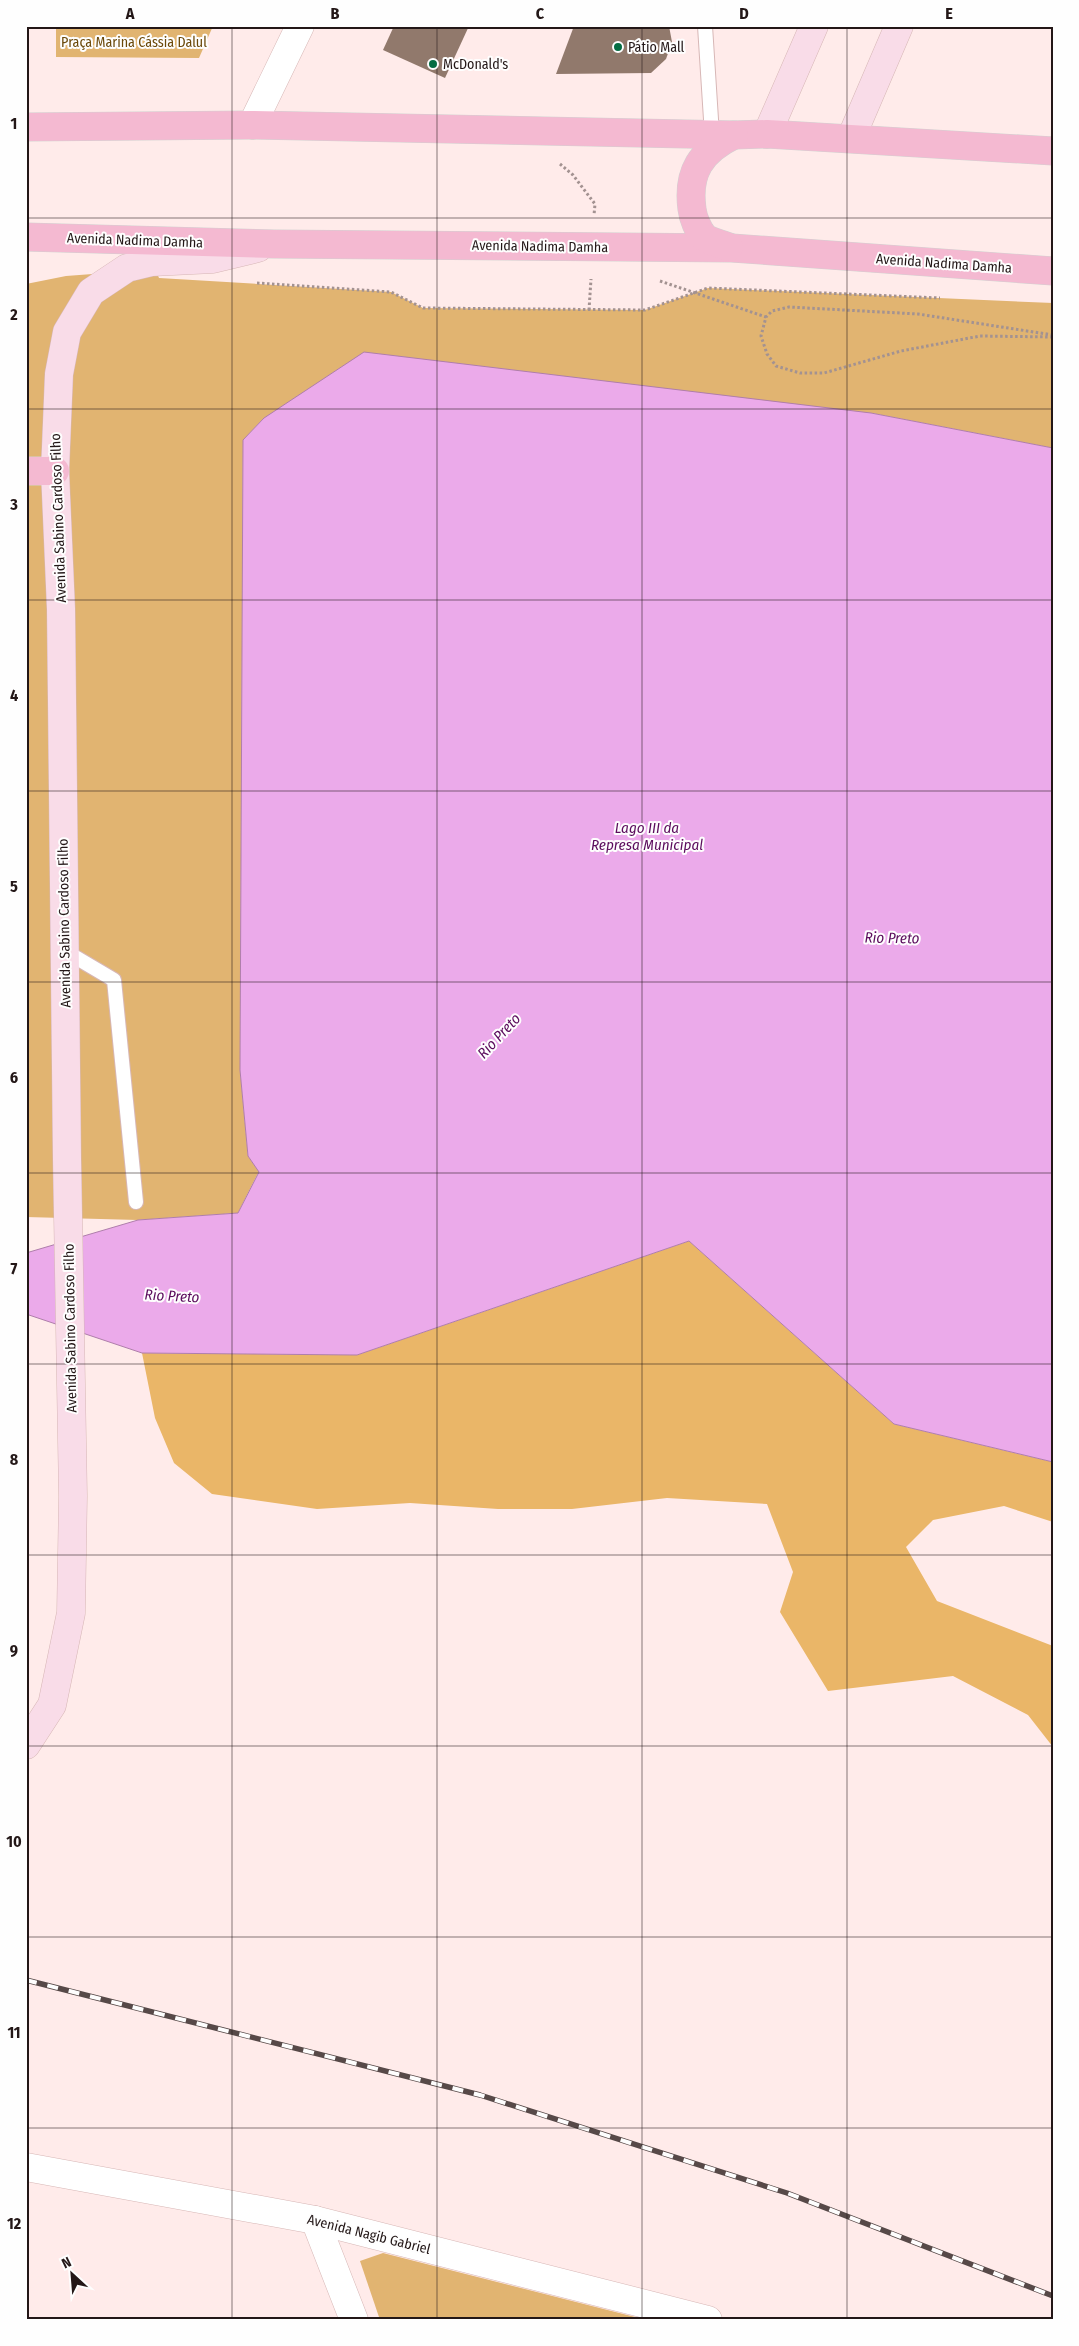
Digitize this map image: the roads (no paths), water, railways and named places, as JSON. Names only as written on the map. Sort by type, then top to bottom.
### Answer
[{"type":"main road","points":[[768,134],[814,26]]},
{"type":"main road","points":[[851,138],[900,26]]},
{"type":"main road","points":[[26,127],[252,125],[723,135],[768,134],[1053,151]]},
{"type":"main road","points":[[723,135],[719,143],[699,162],[690,187],[693,215],[705,237],[732,248]]},
{"type":"main road","name":"Avenida Nadima Damha","points":[[26,237],[274,244],[732,248],[1053,271]]},
{"type":"main road","name":"Avenida Sabino Cardoso Filho","points":[[26,1745],[52,1705],[71,1613],[74,1496],[67,1159],[61,609],[55,471],[59,374],[68,332],[91,292],[127,268],[152,262],[213,258],[274,244]]},
{"type":"main road","points":[[26,471],[55,471]]},
{"type":"street","points":[[252,125],[300,26]]},
{"type":"street","name":"Avenida Nagib Gabriel","points":[[26,2167],[316,2220],[708,2320]]},
{"type":"street","points":[[316,2220],[354,2320]]},
{"type":"lane","points":[[705,26],[723,135]]},
{"type":"lane","points":[[65,951],[114,980],[136,1202]]},
{"type":"water","name":"Lago III da Represa Municipal","points":[[364,352],[871,413],[1053,448],[1053,1462],[894,1424],[689,1241],[357,1355],[142,1353],[26,1314],[26,1253],[138,1220],[238,1213],[259,1172],[248,1156],[240,1070],[243,440],[264,418]]},
{"type":"railway","points":[[26,1980],[480,2095],[787,2193],[1053,2296]]},
{"type":"place","name":"Pátio Mall","points":[[618,47]]},
{"type":"place","name":"McDonald's","points":[[433,64]]},
{"type":"park label","name":"Praça Marina Cássia Dalul","points":[[134,42]]},
{"type":"water label","name":"Rio Preto","points":[[892,938]]},
{"type":"water label","name":"Rio Preto","points":[[499,1036]]},
{"type":"water label","name":"Rio Preto","points":[[172,1296]]}]
